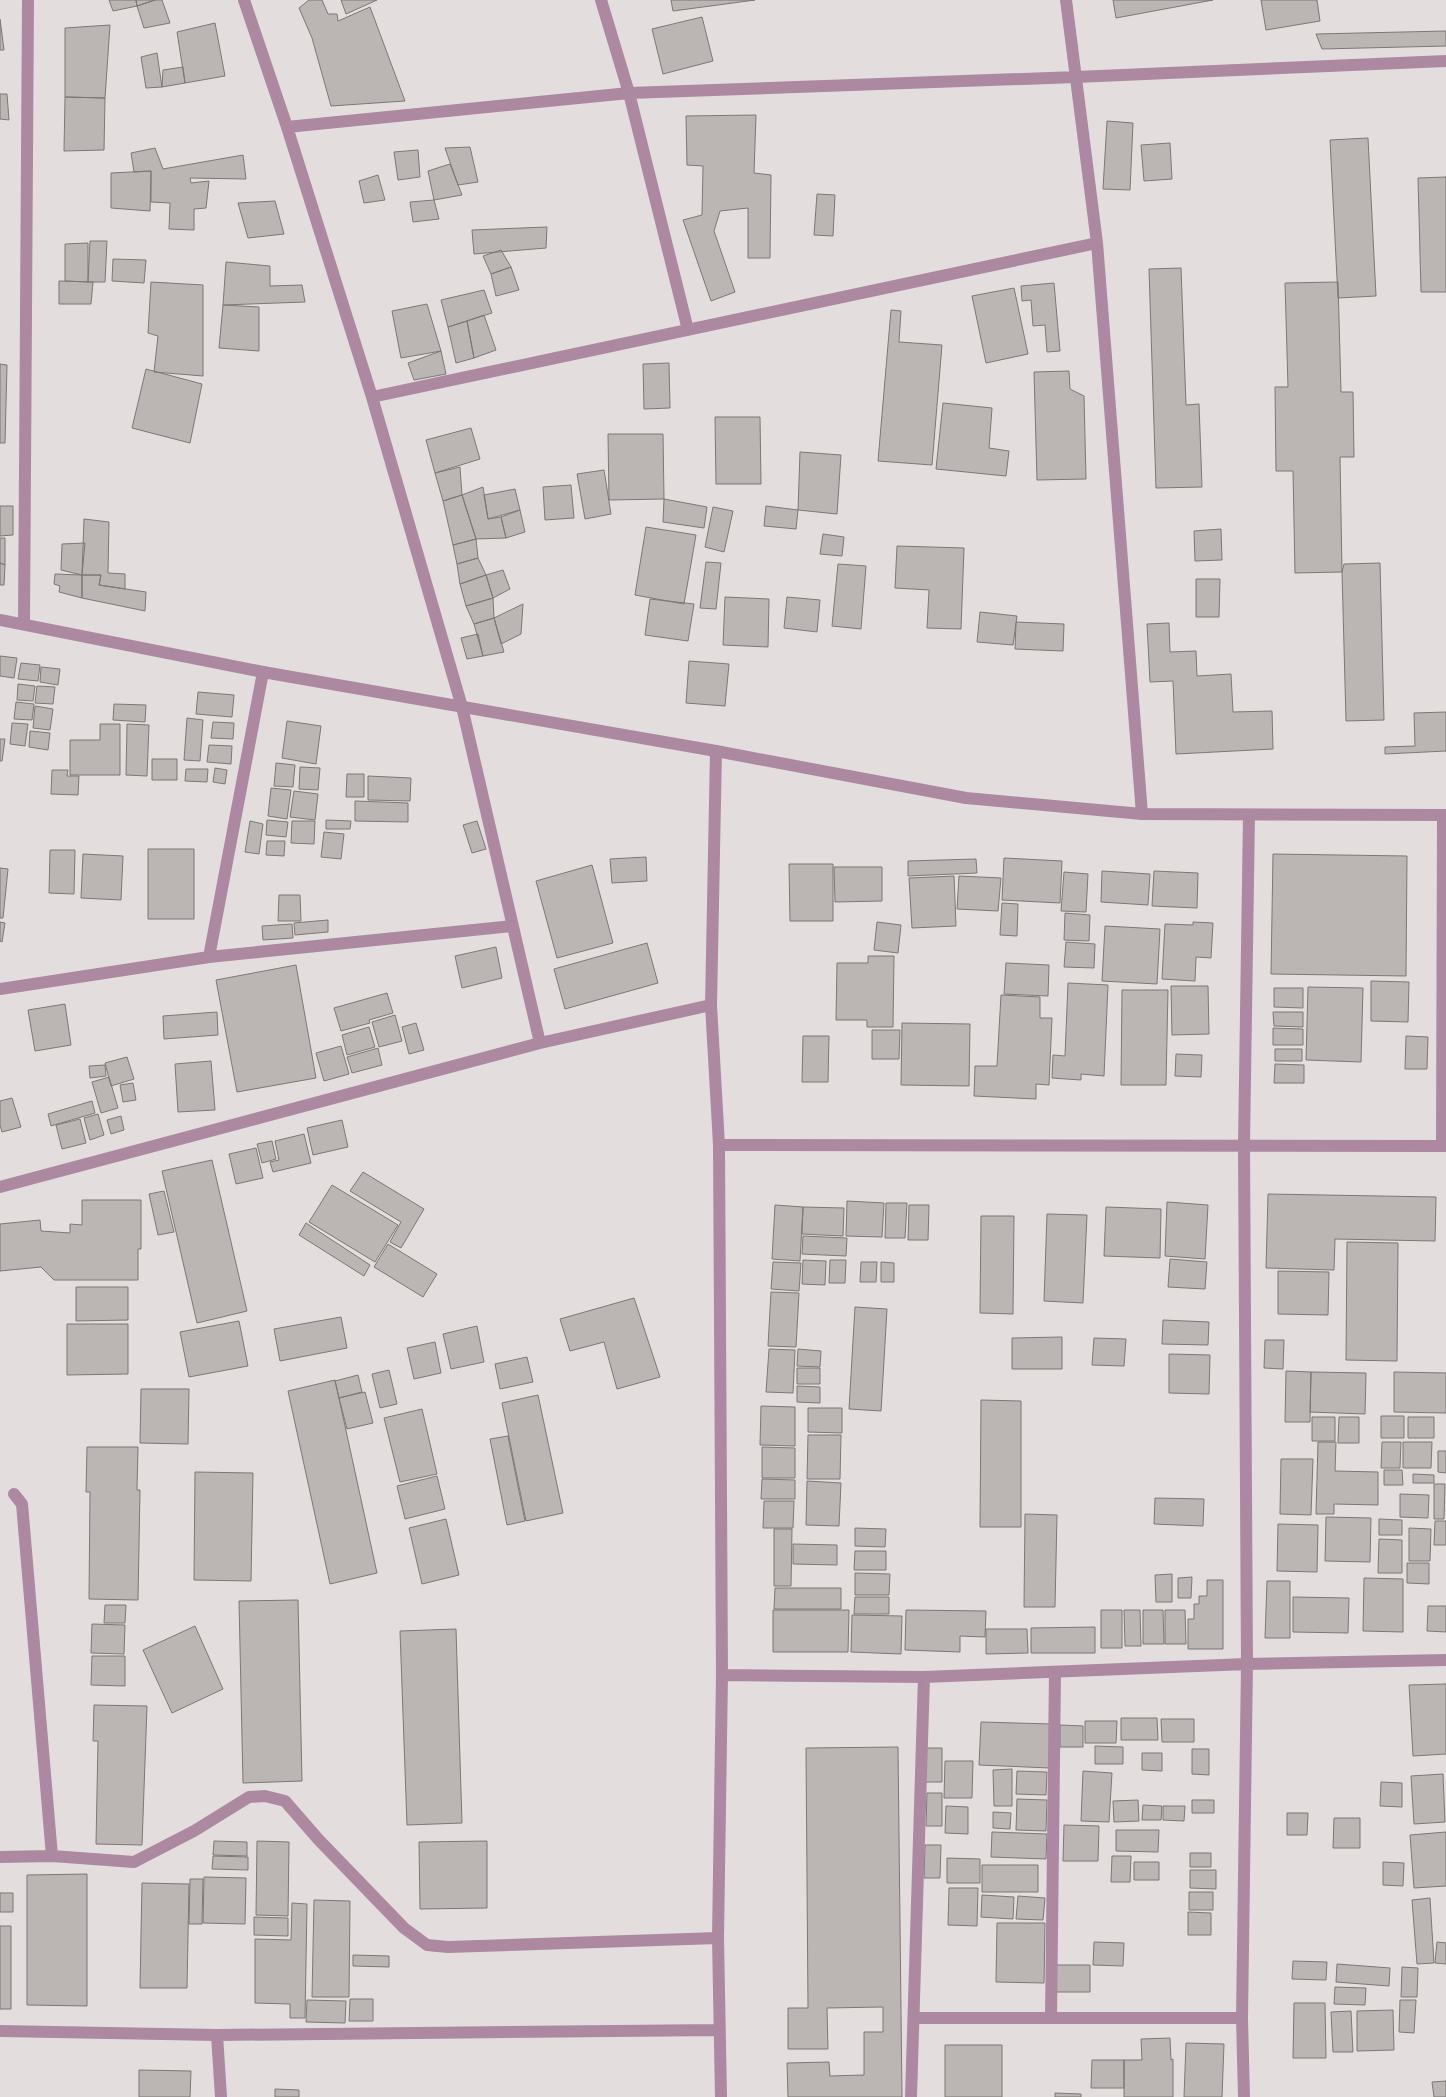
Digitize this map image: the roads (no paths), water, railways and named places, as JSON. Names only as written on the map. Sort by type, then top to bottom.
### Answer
[{"type":"street","points":[[24,624],[28,0]]},
{"type":"street","points":[[244,0],[287,126],[372,397],[462,707],[540,1043]]},
{"type":"street","points":[[601,0],[629,93],[688,330]]},
{"type":"street","points":[[1066,0],[1097,243],[1142,814]]},
{"type":"street","points":[[287,126],[629,93],[1076,77],[1446,60]]},
{"type":"street","points":[[372,397],[1097,243]]},
{"type":"street","points":[[0,620],[263,672],[716,751],[966,798],[1142,814],[1444,815],[1444,1146],[719,1145]]},
{"type":"street","points":[[209,957],[263,672]]},
{"type":"street","points":[[716,751],[711,1005],[719,1145],[722,1675],[718,1938],[721,2097]]},
{"type":"street","points":[[1244,2097],[1242,2018],[1247,1664],[1244,1145],[1249,815]]},
{"type":"street","points":[[0,990],[209,957],[512,926]]},
{"type":"street","points":[[0,1187],[540,1043],[711,1005]]},
{"type":"street","points":[[14,1494],[22,1504],[52,1856]]},
{"type":"street","points":[[722,1675],[924,1677],[1247,1664],[1446,1660]]},
{"type":"street","points":[[1051,2018],[1055,1672]]},
{"type":"street","points":[[911,2097],[924,1677]]},
{"type":"street","points":[[0,1857],[52,1856],[134,1862],[194,1831],[249,1797],[266,1796],[285,1801],[318,1839],[404,1928],[426,1945],[448,1947],[718,1938]]},
{"type":"street","points":[[914,2018],[1242,2018]]},
{"type":"street","points":[[0,2031],[217,2035],[719,2030]]},
{"type":"street","points":[[217,2035],[221,2097]]}]
